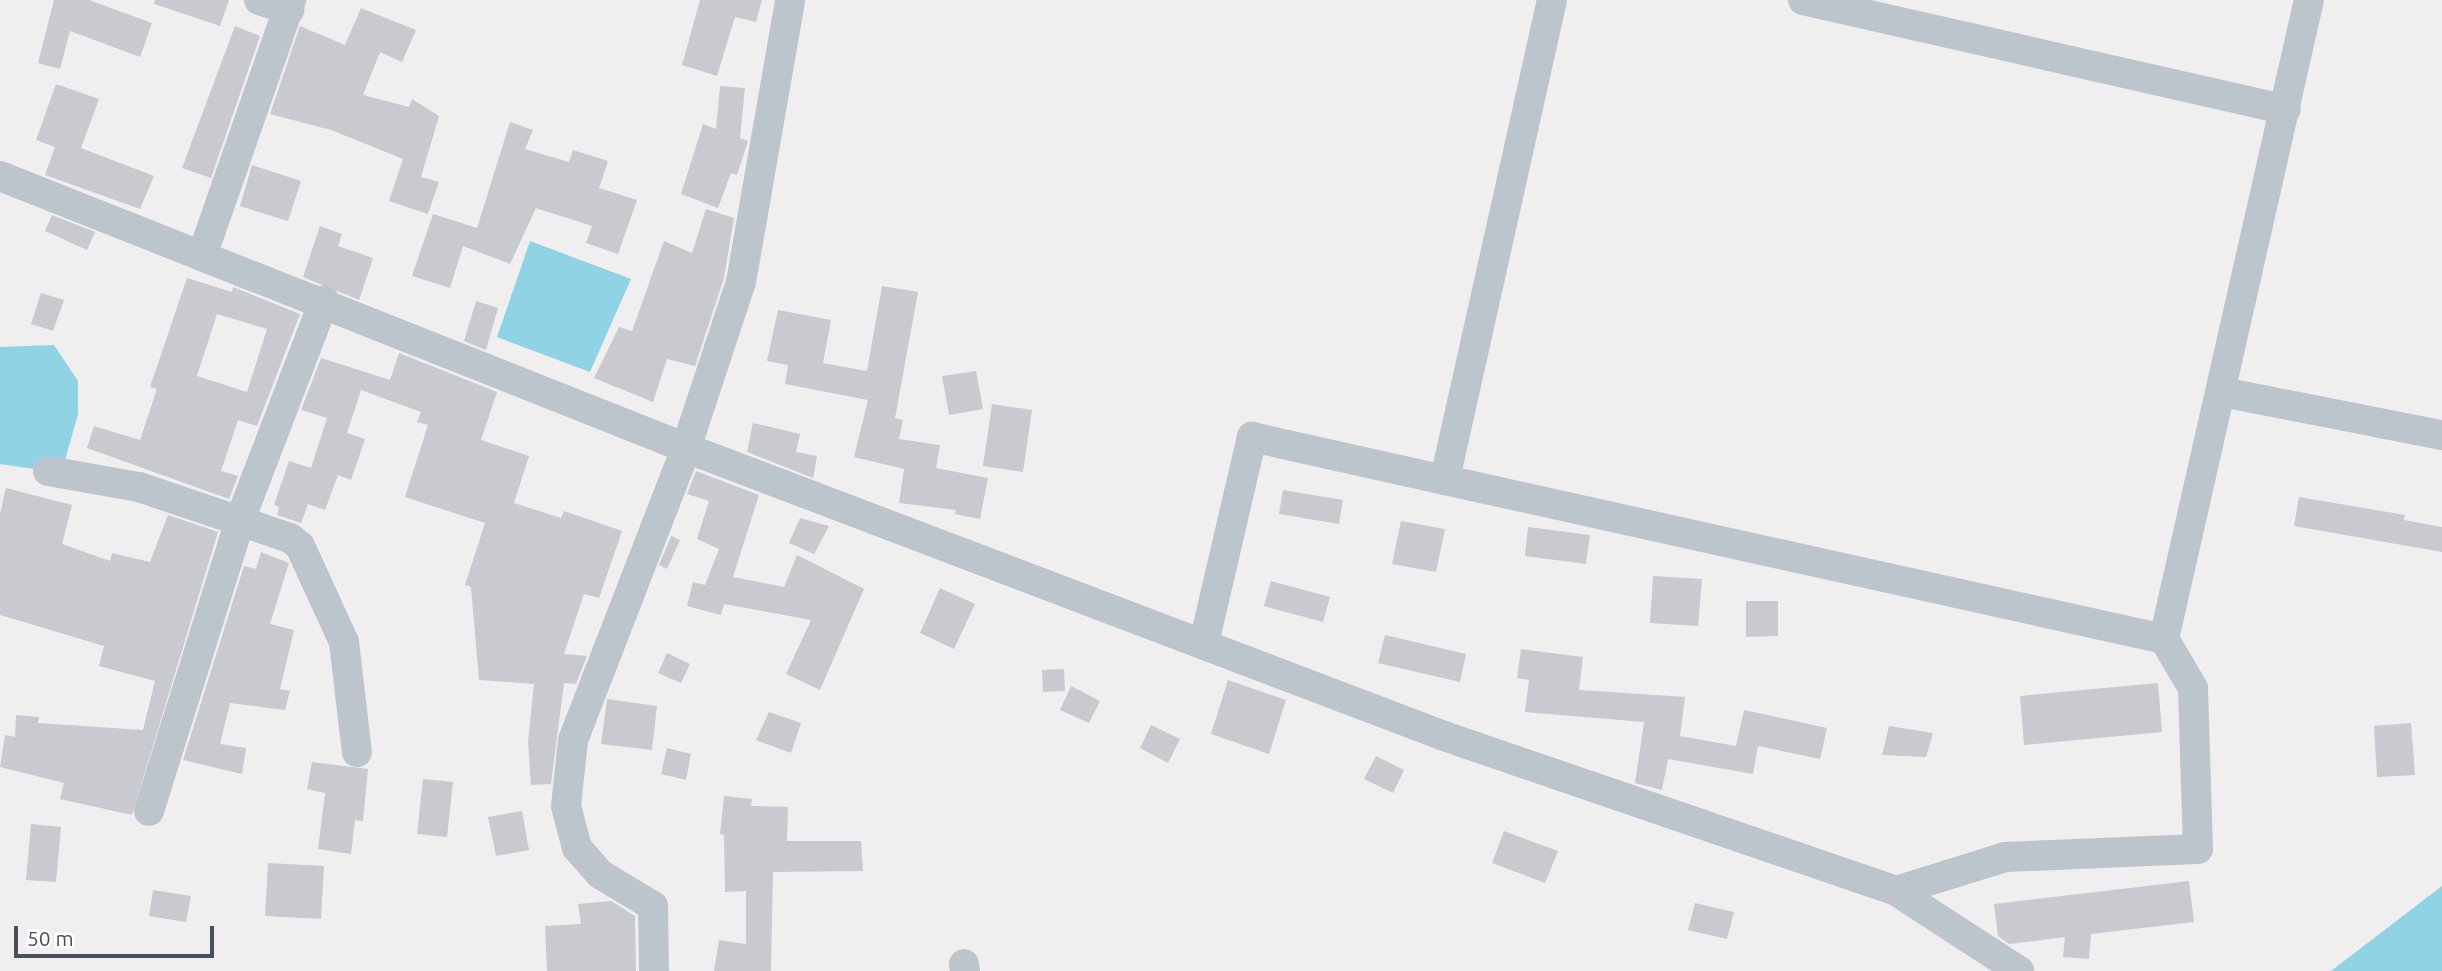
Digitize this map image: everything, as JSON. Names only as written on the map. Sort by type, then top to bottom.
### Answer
[{"type":"street","points":[[202,256],[290,5],[259,0]]},
{"type":"street","points":[[654,971],[653,906],[600,874],[577,848],[566,806],[573,740],[686,448],[741,282],[790,0]]},
{"type":"street","points":[[1445,480],[1552,0]]},
{"type":"street","points":[[1803,0],[2286,110]]},
{"type":"street","points":[[1896,891],[2005,857],[2199,849],[2193,688],[2164,639],[2309,0]]},
{"type":"street","points":[[0,176],[324,301],[686,448],[1444,736],[1896,891],[2019,971]]},
{"type":"street","points":[[149,811],[240,520],[324,301]]},
{"type":"street","points":[[2221,392],[2442,435]]},
{"type":"street","points":[[1203,643],[1252,437],[2164,639]]},
{"type":"street","points":[[48,471],[139,487],[290,538],[304,553],[344,642],[357,752]]},
{"type":"water","points":[[530,241],[631,279],[590,372],[497,337]]},
{"type":"water","points":[[54,345],[78,381],[78,414],[64,464],[34,469],[0,464],[0,347]]},
{"type":"water","points":[[2442,886],[2442,971],[2331,971]]},
{"type":"building","points":[[54,0],[89,0],[152,23],[140,57],[70,31],[60,69],[38,63]]},
{"type":"building","points":[[155,0],[229,0],[220,26],[154,4]]},
{"type":"building","points":[[700,0],[762,0],[756,22],[735,17],[717,76],[682,65]]},
{"type":"building","points":[[361,8],[416,30],[402,62],[380,52],[363,95],[409,107],[412,99],[439,116],[421,177],[439,182],[428,214],[389,201],[403,159],[331,130],[270,114],[300,26],[345,45]]},
{"type":"building","points":[[235,26],[260,36],[211,178],[182,168]]},
{"type":"building","points":[[56,84],[99,99],[81,148],[154,176],[140,209],[45,175],[55,147],[36,140]]},
{"type":"building","points":[[720,86],[745,88],[740,138],[748,141],[737,175],[731,173],[718,208],[681,194],[703,124],[716,129]]},
{"type":"building","points":[[510,122],[533,130],[525,149],[569,162],[573,150],[608,161],[599,188],[637,200],[618,254],[586,243],[592,226],[536,208],[510,264],[463,246],[450,288],[412,276],[433,214],[477,228]]},
{"type":"building","points":[[252,165],[301,181],[288,221],[240,206]]},
{"type":"building","points":[[706,209],[734,218],[724,278],[695,366],[667,359],[653,402],[594,378],[619,327],[632,331],[664,241],[692,253]]},
{"type":"building","points":[[52,215],[95,232],[87,250],[45,231]]},
{"type":"building","points":[[320,226],[342,234],[338,246],[373,258],[359,300],[303,277]]},
{"type":"building","points":[[187,278],[232,292],[233,287],[300,314],[257,426],[238,420],[221,471],[238,476],[229,499],[87,448],[94,426],[140,440],[157,389],[150,387]],"holes":[[[217,314],[267,329],[247,392],[197,376]]]},
{"type":"building","points":[[882,286],[918,292],[895,418],[903,420],[899,439],[940,445],[936,468],[988,478],[980,519],[955,514],[956,510],[899,503],[904,469],[854,457],[868,400],[785,384],[788,365],[767,361],[778,310],[831,320],[823,363],[867,371]]},
{"type":"building","points":[[41,293],[64,300],[53,331],[31,324]]},
{"type":"building","points":[[476,301],[498,308],[486,350],[464,341]]},
{"type":"building","points":[[399,353],[497,392],[481,440],[529,456],[514,503],[561,518],[564,511],[622,531],[599,598],[584,594],[564,654],[587,656],[576,684],[564,683],[551,784],[531,785],[528,742],[534,684],[479,680],[471,587],[465,585],[485,523],[405,497],[428,425],[417,422],[421,412],[361,390],[347,433],[365,439],[351,480],[338,475],[325,510],[308,504],[301,523],[277,515],[279,507],[274,505],[289,461],[311,468],[327,418],[301,410],[321,358],[390,380]]},
{"type":"building","points":[[976,371],[983,409],[949,415],[942,376]]},
{"type":"building","points":[[992,404],[1032,410],[1023,472],[983,466]]},
{"type":"building","points":[[753,423],[800,434],[796,452],[817,456],[813,478],[747,452]]},
{"type":"building","points":[[696,471],[759,495],[733,577],[784,587],[797,555],[864,589],[820,690],[786,674],[811,620],[724,604],[721,615],[687,606],[693,582],[705,585],[719,549],[697,539],[709,501],[687,494]]},
{"type":"building","points":[[6,488],[72,505],[62,544],[110,561],[112,553],[150,562],[168,515],[218,532],[132,815],[60,799],[64,783],[0,767],[5,735],[15,737],[16,715],[39,717],[38,723],[143,730],[155,681],[99,666],[104,646],[0,615],[0,514]]},
{"type":"building","points":[[1283,490],[1343,500],[1339,524],[1279,514]]},
{"type":"building","points":[[2299,497],[2405,515],[2404,520],[2442,527],[2442,552],[2294,526]]},
{"type":"building","points":[[800,518],[829,526],[814,554],[789,543]]},
{"type":"building","points":[[1401,521],[1445,529],[1436,572],[1392,564]]},
{"type":"building","points":[[1528,527],[1590,535],[1586,564],[1525,556]]},
{"type":"building","points":[[671,536],[680,540],[667,569],[659,565]]},
{"type":"building","points":[[261,552],[289,563],[270,624],[294,630],[280,689],[290,691],[285,710],[230,703],[220,744],[246,748],[242,774],[183,760],[244,566],[256,569]]},
{"type":"building","points":[[1653,576],[1702,579],[1698,626],[1650,623]]},
{"type":"building","points":[[1271,581],[1330,597],[1323,622],[1264,606]]},
{"type":"building","points":[[940,588],[975,604],[954,649],[920,633]]},
{"type":"building","points":[[1746,601],[1778,601],[1778,636],[1746,637]]},
{"type":"building","points":[[1385,635],[1466,654],[1460,682],[1378,663]]},
{"type":"building","points":[[1521,649],[1583,657],[1579,690],[1685,697],[1680,736],[1736,746],[1744,710],[1827,728],[1820,759],[1758,746],[1753,774],[1668,759],[1662,790],[1635,783],[1644,722],[1525,712],[1529,680],[1517,678]]},
{"type":"building","points":[[667,653],[690,664],[681,683],[658,673]]},
{"type":"building","points":[[1064,669],[1065,691],[1043,692],[1042,670]]},
{"type":"building","points":[[1228,680],[1286,700],[1269,754],[1211,734]]},
{"type":"building","points":[[2158,683],[2162,732],[2024,745],[2020,696]]},
{"type":"building","points":[[1071,686],[1100,701],[1089,723],[1060,710]]},
{"type":"building","points":[[607,699],[657,706],[652,750],[601,744]]},
{"type":"building","points":[[769,712],[801,723],[791,753],[756,740]]},
{"type":"building","points":[[2411,723],[2415,775],[2377,777],[2374,726]]},
{"type":"building","points":[[1151,725],[1180,739],[1168,763],[1140,748]]},
{"type":"building","points":[[1889,726],[1933,733],[1926,757],[1882,755]]},
{"type":"building","points":[[667,748],[691,754],[686,780],[661,774]]},
{"type":"building","points":[[1376,756],[1404,770],[1393,793],[1364,779]]},
{"type":"building","points":[[312,762],[368,769],[363,821],[355,820],[351,854],[318,849],[325,793],[307,789]]},
{"type":"building","points":[[423,779],[453,782],[447,837],[417,834]]},
{"type":"building","points":[[724,796],[752,799],[751,806],[788,807],[787,841],[861,841],[863,871],[773,872],[771,971],[714,971],[719,940],[746,944],[746,891],[725,892],[724,835],[720,834]]},
{"type":"building","points":[[522,811],[529,850],[496,856],[488,817]]},
{"type":"building","points":[[31,824],[61,827],[56,882],[26,880]]},
{"type":"building","points":[[1504,831],[1558,851],[1545,883],[1492,863]]},
{"type":"building","points":[[268,863],[324,866],[321,919],[265,916]]},
{"type":"building","points":[[2189,881],[2194,922],[2091,934],[2089,959],[2063,957],[2065,937],[2009,944],[1998,936],[1994,904]]},
{"type":"building","points":[[153,890],[191,896],[186,922],[149,916]]},
{"type":"building","points":[[611,901],[635,916],[636,971],[547,971],[545,926],[581,924],[578,904]]},
{"type":"building","points":[[1695,903],[1734,912],[1727,939],[1688,930]]}]
